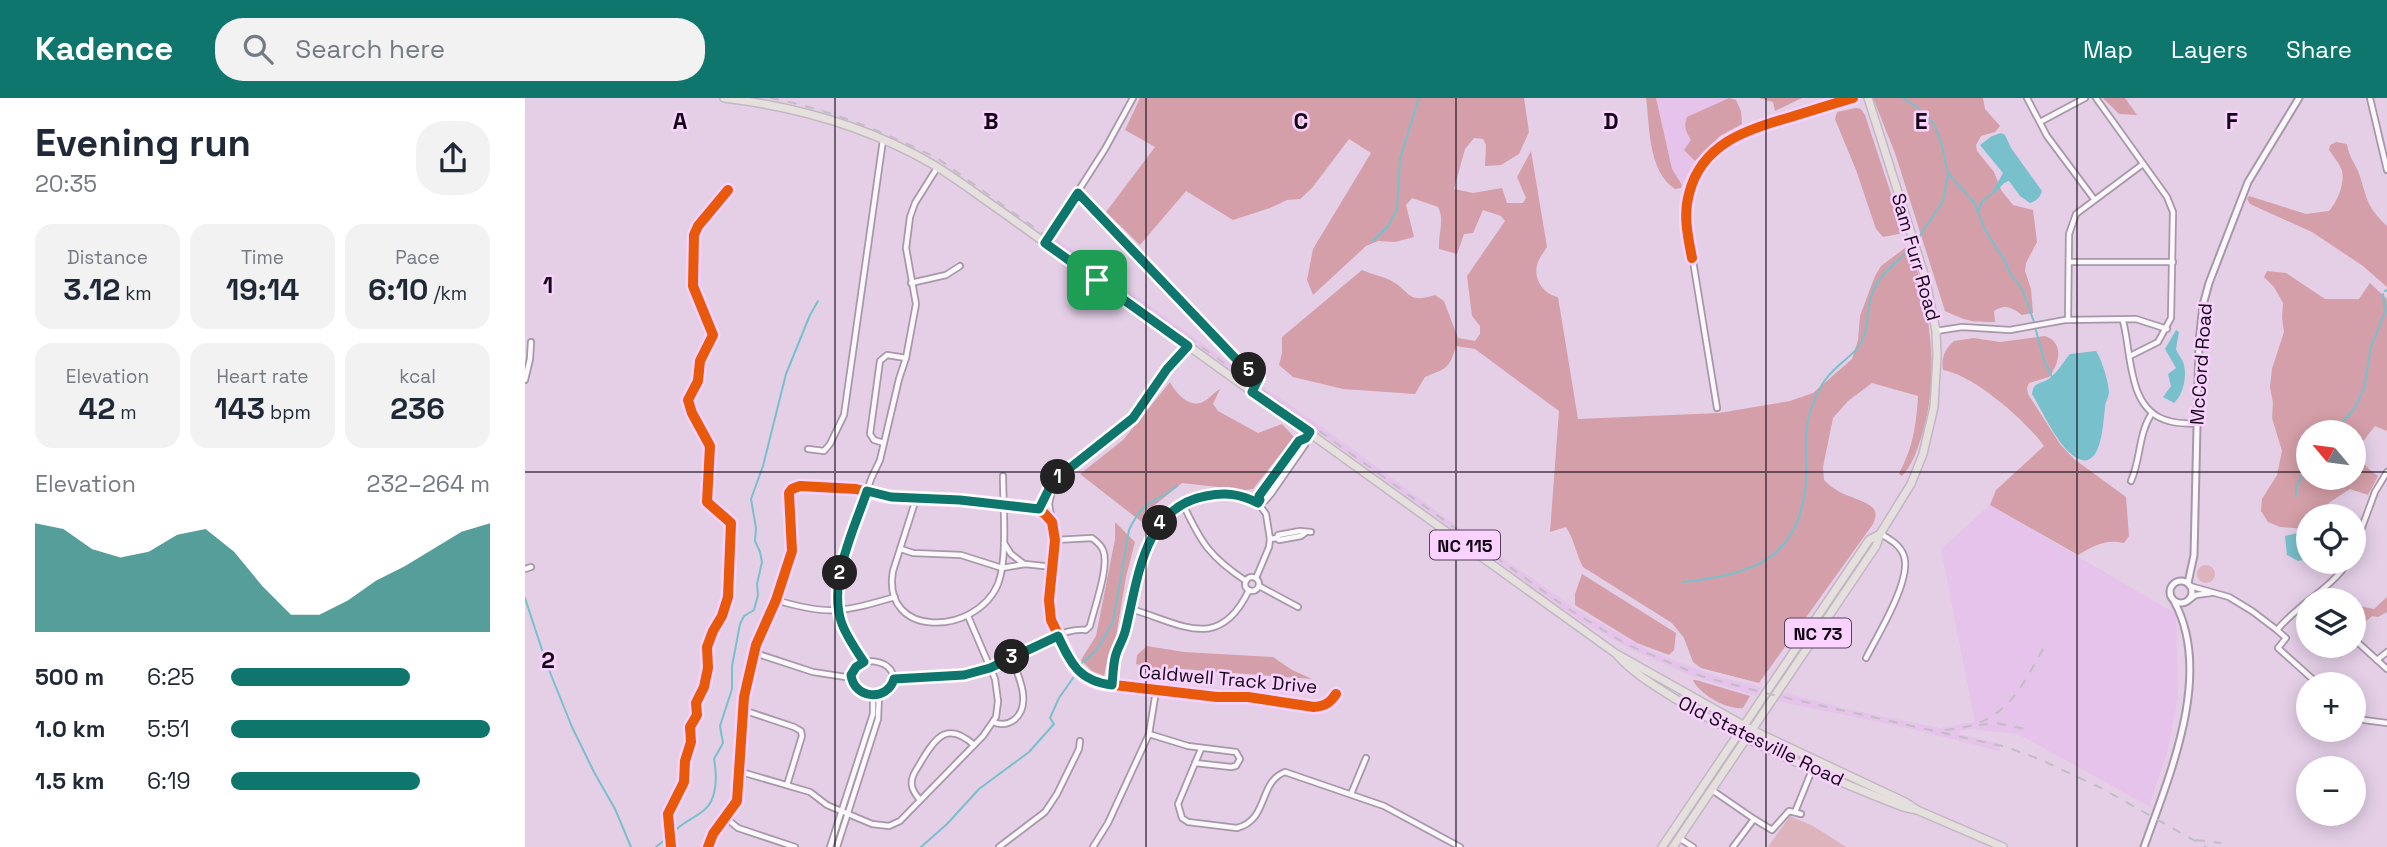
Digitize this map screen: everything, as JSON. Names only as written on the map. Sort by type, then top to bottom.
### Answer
[{"type":"main road","name":"Old Statesville Road","points":[[724,98],[811,114],[883,139],[937,168],[1615,653],[1752,730],[1878,789],[1916,810],[2003,847]]},
{"type":"main road","name":"Sam Furr Road","points":[[1673,847],[1876,546],[1880,534],[1911,484],[1927,439],[1936,391],[1936,331],[1925,277],[1868,98]]},
{"type":"main road","name":"Sam Furr Road","points":[[1662,847],[1869,540],[1880,534]]},
{"type":"main road","name":"Old Statesville Road","points":[[1615,653],[1659,689],[1737,733],[1812,770],[1916,810]]},
{"type":"main road","points":[[1831,777],[1869,790],[1878,789]]},
{"type":"street","points":[[1045,243],[1078,193],[1133,98]]},
{"type":"street","points":[[1717,408],[1686,225],[1688,195],[1694,179],[1707,159],[1730,138],[1749,129],[1853,98]]},
{"type":"street","points":[[2027,98],[2094,199]]},
{"type":"street","points":[[2040,121],[2085,98]]},
{"type":"street","points":[[2097,98],[2167,197],[2173,212],[2171,318],[2158,342],[2130,356]]},
{"type":"street","name":"McCord Road","points":[[2182,618],[2192,594],[2186,583],[2194,555],[2200,324],[2209,283],[2248,182],[2299,98]]},
{"type":"street","points":[[2370,98],[2387,170]]},
{"type":"street","points":[[808,449],[824,451],[844,415],[883,139]]},
{"type":"street","points":[[2069,320],[2069,234],[2076,214],[2143,163]]},
{"type":"street","points":[[864,662],[844,629],[839,611],[838,580],[880,460],[906,358],[916,304],[906,248],[910,217],[915,203],[937,168]]},
{"type":"street","points":[[1078,193],[1237,360],[1259,378],[1252,392]]},
{"type":"street","points":[[2069,262],[2173,262]]},
{"type":"street","points":[[911,283],[946,275],[960,266]]},
{"type":"street","points":[[1936,331],[1962,327],[2010,330],[2056,320],[2144,320],[2167,329]]},
{"type":"street","points":[[2123,321],[2139,394],[2152,413],[2171,422],[2197,424]]},
{"type":"street","points":[[525,380],[531,342]]},
{"type":"street","points":[[1039,509],[1054,483],[1068,468],[1133,418],[1167,369],[1188,346]]},
{"type":"street","points":[[884,443],[874,440],[870,434],[880,361],[887,355],[906,358]]},
{"type":"street","points":[[2131,481],[2137,469],[2144,426],[2152,413]]},
{"type":"street","points":[[1112,685],[1115,656],[1123,641],[1151,537],[1168,513],[1196,498],[1231,493],[1259,502],[1265,501],[1282,471],[1305,445],[1308,435]]},
{"type":"street","points":[[2366,516],[2375,492],[2387,472]]},
{"type":"street","points":[[916,499],[892,579],[895,597],[907,613],[930,623],[949,622],[968,616],[984,605],[998,583],[1002,568],[1003,477]]},
{"type":"street","name":"Caldwell Track Drive","points":[[1054,483],[1050,498],[1055,540],[1049,600],[1051,620],[1074,667],[1085,677],[1097,683],[1156,691],[1248,697],[1314,707],[1324,706],[1332,701],[1336,694]]},
{"type":"street","points":[[708,847],[709,840],[737,801],[743,710],[755,653],[792,551],[789,493],[792,489],[809,485],[867,491],[883,496],[960,500],[1039,509],[1052,522]]},
{"type":"street","points":[[1259,502],[1266,514],[1273,538],[1256,578],[1259,586],[1298,607]]},
{"type":"street","points":[[1183,504],[1204,545],[1216,560],[1246,581]]},
{"type":"street","points":[[1273,538],[1279,540],[1308,532]]},
{"type":"street","points":[[1866,659],[1906,568],[1905,558],[1899,547],[1880,534]]},
{"type":"street","points":[[894,679],[955,677],[990,668],[1074,630],[1087,630],[1101,588],[1105,558],[1103,548],[1092,538],[1055,540]]},
{"type":"street","points":[[1003,541],[1011,554],[1025,564]]},
{"type":"street","points":[[901,549],[913,553],[961,555],[1002,568],[1025,564],[1053,568]]},
{"type":"street","points":[[2323,588],[2337,574]]},
{"type":"street","points":[[1246,581],[1251,577],[1256,578]]},
{"type":"street","points":[[1246,581],[1245,585],[1249,590],[1254,591],[1259,586]]},
{"type":"street","name":"McCord Road","points":[[2144,847],[2183,725],[2191,654],[2182,618],[2170,590],[2174,583],[2186,583]]},
{"type":"street","points":[[2186,583],[2225,595],[2277,630],[2286,638],[2278,648],[2305,672]]},
{"type":"street","points":[[1131,609],[1193,629],[1208,629],[1229,621],[1249,590]]},
{"type":"street","points":[[2174,601],[2187,601],[2196,595],[2212,593]]},
{"type":"street","points":[[776,600],[810,610],[839,611],[895,597]]},
{"type":"street","points":[[2277,630],[2296,610]]},
{"type":"street","points":[[738,771],[810,792],[827,805],[872,824],[889,826],[900,821],[993,722],[998,701],[995,679],[968,616]]},
{"type":"street","points":[[2366,650],[2387,669]]},
{"type":"street","points":[[2377,660],[2387,652]]},
{"type":"street","points":[[755,653],[813,672],[852,678]]},
{"type":"street","points":[[993,722],[1000,725],[1010,722],[1022,708],[1020,682],[1011,657]]},
{"type":"street","points":[[873,661],[885,665],[891,671],[894,679],[889,689],[876,695],[858,690],[852,678],[856,667],[864,662],[873,661]]},
{"type":"street","points":[[1093,847],[1108,823],[1149,734],[1156,691]]},
{"type":"street","points":[[830,847],[878,719],[876,695]]},
{"type":"street","points":[[743,710],[801,731],[802,736],[787,785]]},
{"type":"street","points":[[2366,720],[2387,723]]},
{"type":"street","points":[[921,800],[913,791],[912,780],[936,740],[953,733],[974,745]]},
{"type":"street","points":[[1149,734],[1202,748],[1236,752],[1239,755],[1239,763],[1231,767],[1195,763]]},
{"type":"street","points":[[999,847],[1038,819],[1052,802],[1079,749],[1080,741]]},
{"type":"street","points":[[1202,748],[1178,804],[1182,818],[1188,822],[1237,828],[1245,826],[1256,817],[1273,779],[1285,772],[1392,810],[1460,847]]},
{"type":"street","points":[[1351,794],[1366,758]]},
{"type":"street","points":[[1712,790],[1772,830],[1787,813],[1798,813],[1812,770]]},
{"type":"street","points":[[837,847],[844,812]]},
{"type":"street","points":[[726,818],[738,828],[795,847]]},
{"type":"street","points":[[1733,847],[1754,819]]},
{"type":"street","points":[[766,847],[769,838]]},
{"type":"street","points":[[1679,838],[1693,847]]},
{"type":"street","points":[[1007,842],[1011,847]]},
{"type":"shaded area","points":[[1140,98],[1524,98],[1529,132],[1519,154],[1501,165],[1485,166],[1486,145],[1483,139],[1474,138],[1465,149],[1454,189],[1473,193],[1502,188],[1507,203],[1523,203],[1526,198],[1517,177],[1531,151],[1547,247],[1538,262],[1536,274],[1543,289],[1558,297],[1578,419],[1719,413],[1790,401],[1813,393],[1852,359],[1858,340],[1860,316],[1875,276],[1881,266],[1905,248],[1912,252],[1924,298],[1932,368],[1927,415],[1914,458],[1902,476],[1899,474],[1913,436],[1918,396],[1872,383],[1848,401],[1833,418],[1823,467],[1824,480],[1838,491],[1871,506],[1876,514],[1873,524],[1759,683],[1701,668],[1693,662],[1684,638],[1672,623],[1583,567],[1566,527],[1550,532],[1559,411],[1475,349],[1456,346],[1449,364],[1425,377],[1415,394],[1343,389],[1293,377],[1279,365],[1282,337],[1362,270],[1390,280],[1414,297],[1435,295],[1444,301],[1458,338],[1475,341],[1480,334],[1480,326],[1472,316],[1467,276],[1505,221],[1501,216],[1483,210],[1473,233],[1464,234],[1457,254],[1439,249],[1441,222],[1438,207],[1412,198],[1406,205],[1414,237],[1395,242],[1378,241],[1366,246],[1313,295],[1307,280],[1313,249],[1371,153],[1349,139],[1312,188],[1300,199],[1287,200],[1233,220],[1186,191],[1140,245],[1106,212],[1155,147],[1125,130]]},
{"type":"shaded area","points":[[1646,98],[1656,98],[1672,169],[1682,185],[1681,188],[1675,189],[1666,181],[1655,160]]},
{"type":"shaded area","points":[[1656,98],[1729,98],[1687,117],[1684,123],[1691,140],[1684,150],[1695,161],[1682,185],[1672,169]]},
{"type":"shaded area","points":[[1729,98],[1736,100],[1741,111],[1742,124],[1720,136],[1695,161],[1684,150],[1691,140],[1685,123],[1687,117]]},
{"type":"shaded area","points":[[1759,98],[1802,98],[1775,111],[1773,102]]},
{"type":"shaded area","points":[[1873,98],[1983,98],[1985,109],[2000,126],[1995,132],[1981,136],[1976,145],[1977,151],[1994,172],[2001,190],[2013,205],[2033,210],[2037,242],[2026,263],[2025,271],[2031,289],[2033,313],[2022,315],[2002,307],[1994,311],[1995,322],[1987,322],[1969,320],[1945,311],[1895,153]]},
{"type":"shaded area","points":[[2103,98],[2125,98],[2137,115],[2119,114]]},
{"type":"shaded area","points":[[1861,109],[1865,115],[1904,233],[1883,237],[1876,229],[1835,119],[1837,112]]},
{"type":"shaded area","points":[[2336,142],[2347,144],[2370,206],[2387,226],[2387,287],[2363,266],[2312,232],[2250,204],[2247,199],[2249,196],[2306,214],[2329,211],[2337,198],[2343,176],[2329,150],[2330,145]]},
{"type":"shaded area","points":[[1056,238],[1256,382],[1254,386],[1053,243]]},
{"type":"shaded area","points":[[2267,271],[2286,273],[2325,299],[2359,299],[2370,283],[2387,299],[2387,431],[2375,426],[2366,438],[2366,420],[2296,420],[2296,490],[2348,490],[2328,504],[2296,504],[2296,528],[2280,527],[2268,522],[2261,511],[2262,499],[2277,475],[2282,451],[2272,418],[2270,387],[2272,369],[2284,332],[2283,303],[2274,287],[2264,277]]},
{"type":"shaded area","points":[[2045,336],[2051,339],[2058,349],[2057,360],[2049,377],[2029,383],[2028,394],[2060,444],[2074,459],[2126,497],[2129,536],[2124,543],[2105,543],[2078,555],[1990,505],[1996,490],[2044,446],[2025,424],[1998,400],[1969,380],[1943,370],[1944,354],[1954,341],[1974,338],[2000,342]]},
{"type":"shaded area","points":[[1170,382],[1180,396],[1195,404],[1206,400],[1220,389],[1213,404],[1218,411],[1258,433],[1282,424],[1294,437],[1253,489],[1182,483],[1150,509],[1143,523],[1080,474],[1123,440]]},
{"type":"shaded area","points":[[1260,384],[1580,612],[1652,652],[1716,676],[1761,687],[1756,696],[1692,676],[1632,650],[1576,618],[1257,388]]},
{"type":"shaded area","points":[[2366,466],[2378,476],[2368,495],[2353,490],[2366,490]]},
{"type":"shaded area","points":[[1990,505],[2176,614],[2178,697],[2167,753],[2149,806],[2018,734],[1976,728],[1959,731],[1959,734],[2001,744],[1999,751],[1908,728],[1777,701],[1782,692],[1846,709],[1940,728],[1975,722],[1941,549]]},
{"type":"shaded area","points":[[1115,522],[1135,542],[1116,637],[1104,676],[1092,671],[1081,660],[1096,636],[1115,539]]},
{"type":"shaded area","points":[[2206,565],[2212,568],[2215,574],[2212,580],[2206,583],[2200,580],[2197,574],[2200,568]]},
{"type":"shaded area","points":[[1582,574],[1676,633],[1674,650],[1669,655],[1637,643],[1575,605],[1575,594]]},
{"type":"shaded area","points":[[2387,597],[2387,612],[2378,617],[2372,616],[2366,621],[2366,607],[2374,609]]},
{"type":"shaded area","points":[[1147,646],[1184,652],[1273,657],[1312,679],[1171,668],[1161,672],[1136,664],[1137,655]]},
{"type":"shaded area","points":[[1693,680],[1750,696],[1743,708],[1729,707],[1708,696]]},
{"type":"shaded area","points":[[1790,816],[1813,826],[1846,847],[1768,847]]},
{"type":"water","points":[[2001,133],[2005,135],[2011,148],[2042,191],[2036,200],[2030,203],[2020,196],[2009,181],[1991,194],[2003,173],[1980,145]]},
{"type":"water","points":[[2176,330],[2179,332],[2176,349],[2185,375],[2182,391],[2174,403],[2163,397],[2171,386],[2168,374],[2176,368],[2165,349]]},
{"type":"water","points":[[2096,351],[2104,370],[2109,394],[2096,453],[2084,460],[2075,457],[2062,445],[2032,394],[2035,386],[2053,375],[2070,354]]},
{"type":"water","points":[[2296,533],[2296,560],[2287,555],[2285,536]]},
{"type":"waterway","points":[[1373,241],[1389,225],[1397,209],[1400,159],[1419,98]]},
{"type":"waterway","points":[[1903,98],[1934,124],[1948,173],[1975,204],[1985,230],[2022,289],[2034,322]]},
{"type":"waterway","points":[[1919,237],[1943,201],[1948,174]]},
{"type":"waterway","points":[[1978,211],[1982,202],[1991,194]]},
{"type":"waterway","points":[[1683,582],[1731,574],[1751,567],[1769,558],[1783,546],[1794,529],[1802,508],[1806,481],[1807,430],[1816,396],[1829,375],[1860,345],[1865,333],[1870,300],[1878,281],[1909,250]]},
{"type":"waterway","points":[[2344,420],[2354,409],[2364,388],[2371,347],[2385,312],[2383,294]]},
{"type":"waterway","points":[[672,834],[703,811],[714,794],[714,759],[723,743],[720,726],[732,689],[732,666],[740,624],[744,616],[754,610],[758,595],[757,584],[762,562],[755,541],[756,528],[751,499],[763,466],[786,374],[818,301]]},
{"type":"waterway","points":[[2035,327],[2044,360],[2052,377]]},
{"type":"waterway","points":[[1082,663],[1096,651],[1113,622],[1129,530],[1134,520],[1150,503],[1177,486]]},
{"type":"waterway","points":[[2296,490],[2296,496]]},
{"type":"waterway","points":[[525,598],[547,665],[572,727],[615,809],[631,847]]},
{"type":"waterway","points":[[921,847],[947,824],[979,789],[1029,752],[1054,724],[1050,718],[1059,698],[1073,678]]},
{"type":"waterway","points":[[656,847],[667,838]]},
{"type":"railway","points":[[770,98],[814,108],[856,122],[937,158],[1567,608],[1626,644],[1701,676],[2006,747],[2101,788],[2206,847]]},
{"type":"railway","points":[[1945,730],[1966,727],[1997,713],[2019,690],[2046,643]]},
{"type":"railway","points":[[1979,725],[1995,723],[2026,729]]},
{"type":"railway","points":[[2196,840],[2221,843]]},
{"type":"cycle path","points":[[1692,258],[1687,226],[1687,202],[1695,177],[1715,151],[1728,141],[1758,127],[1853,98]]},
{"type":"cycle path","points":[[671,847],[668,814],[684,782],[685,761],[691,742],[690,727],[697,715],[696,703],[704,687],[708,668],[707,647],[728,597],[731,523],[707,502],[710,446],[688,400],[698,381],[700,361],[713,335],[693,286],[694,235],[698,226],[728,190]]},
{"type":"cycle path","points":[[708,847],[713,834],[737,801],[744,697],[756,645],[776,600],[792,551],[789,493],[800,486],[856,489],[883,496],[960,500],[1033,508],[1044,513],[1052,522],[1055,540],[1049,600],[1051,620],[1074,667],[1097,683],[1217,697],[1248,697],[1314,707],[1327,704],[1336,694]]},
{"type":"route","points":[[1078,193],[1237,360],[1259,378],[1252,392],[1310,432],[1306,438],[1299,441],[1259,496],[1258,503],[1231,493],[1196,498],[1168,513],[1156,528],[1147,545],[1123,641],[1115,656],[1112,685],[1097,683],[1085,677],[1074,667],[1058,636],[990,668],[955,677],[894,679],[889,689],[882,694],[873,696],[862,692],[854,686],[851,675],[856,667],[864,662],[844,629],[837,590],[840,570],[867,491],[891,497],[960,500],[1039,509],[1050,487],[1068,468],[1133,418],[1167,369],[1188,346],[1097,280],[1045,243],[1078,193]]}]
